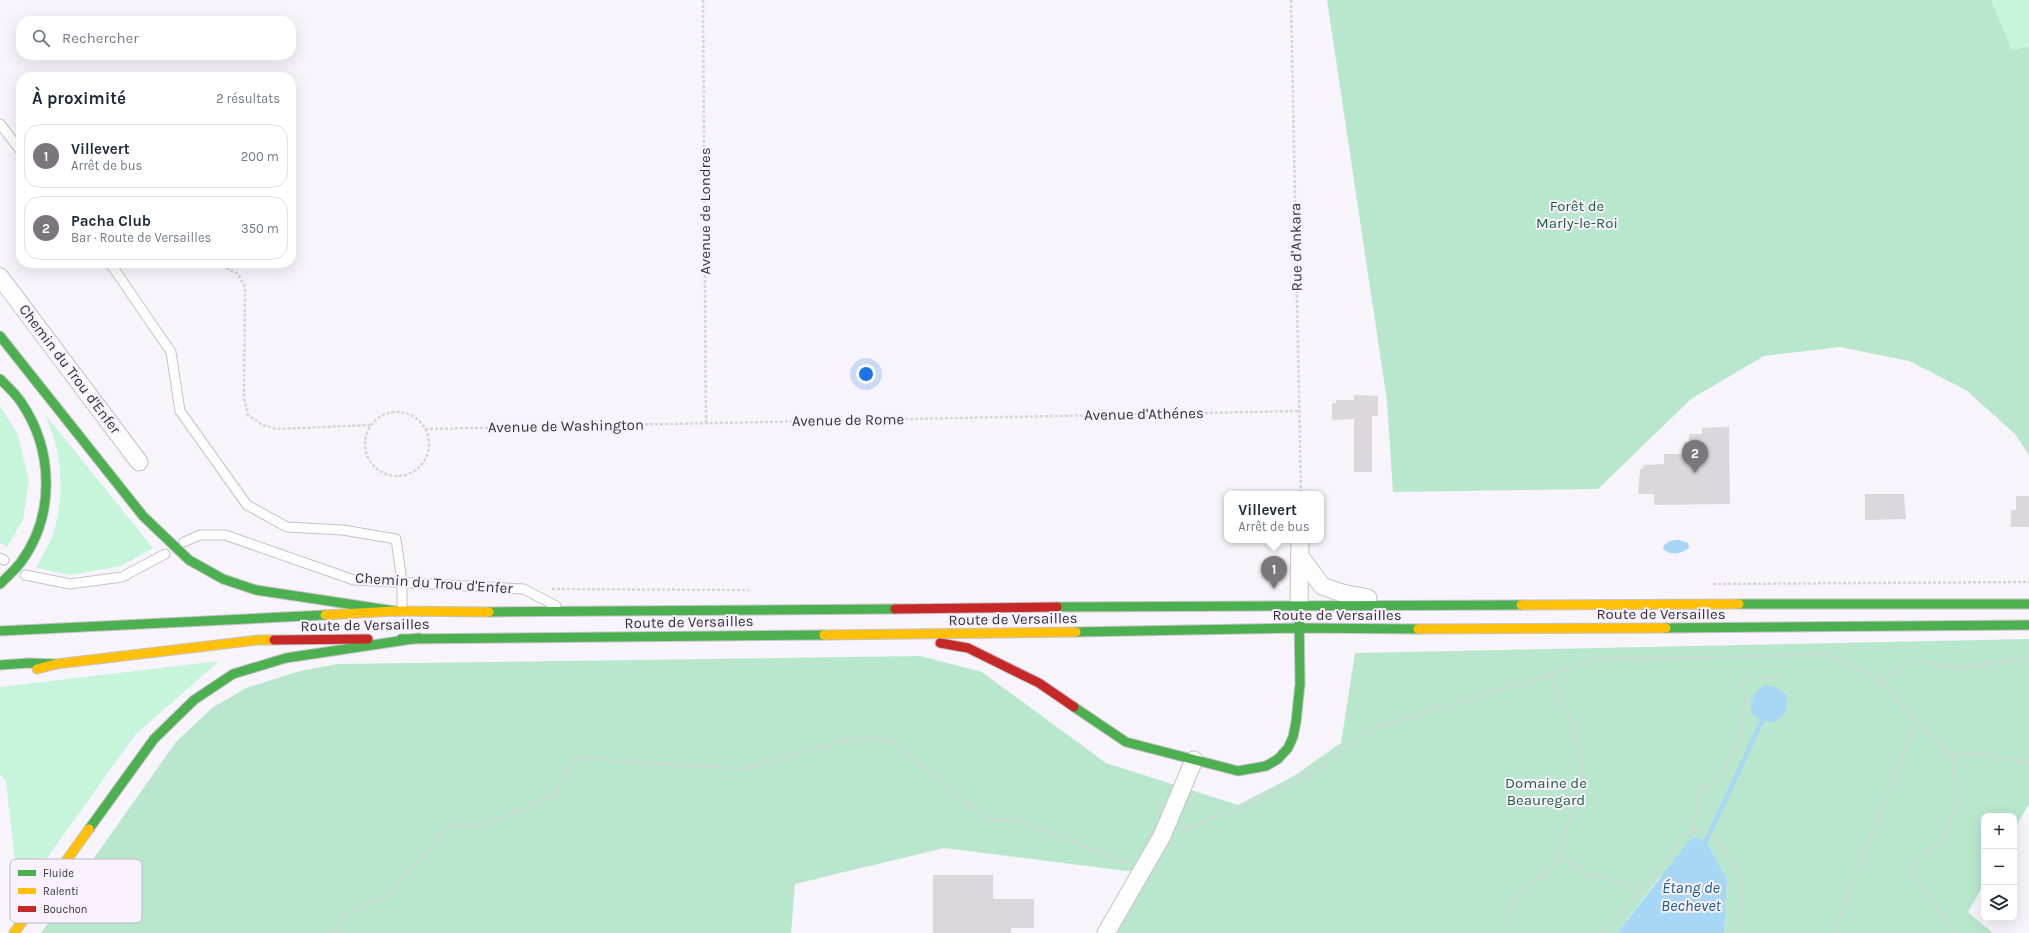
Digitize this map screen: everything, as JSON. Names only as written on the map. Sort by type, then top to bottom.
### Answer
[{"type":"main road","points":[[0,336],[143,516],[189,560],[223,579],[256,590],[399,611]]},
{"type":"main road","points":[[0,379],[25,407],[38,432],[44,454],[47,482],[44,514],[33,544],[15,571],[0,584]]},
{"type":"main road","name":"Route de Versailles","points":[[0,631],[399,611],[566,612],[1299,605],[2029,604]]},
{"type":"main road","points":[[879,634],[968,648],[1039,684],[1126,742],[1238,771],[1257,770],[1275,762],[1289,747],[1298,723],[1299,605]]},
{"type":"main road","name":"Route de Versailles","points":[[0,674],[28,671],[56,664],[258,640],[1177,632],[1299,628],[1522,629],[2029,625]]},
{"type":"main road","points":[[67,859],[154,739],[194,700],[233,674],[286,658],[419,638]]},
{"type":"main road","points":[[0,665],[29,663],[56,664]]},
{"type":"main road","points":[[14,933],[21,923]]},
{"type":"street","name":"Chemin du Trou d'Enfer","points":[[0,277],[139,462]]},
{"type":"street","points":[[1300,548],[1314,576],[1325,588],[1342,593],[1412,605]]},
{"type":"street","points":[[1299,605],[1300,548]]},
{"type":"street","points":[[1106,933],[1162,836],[1194,760]]},
{"type":"lane","points":[[0,124],[16,145]]},
{"type":"lane","points":[[113,268],[171,352],[180,411],[247,505],[287,527],[343,530],[396,538],[402,582],[399,611]]},
{"type":"lane","name":"Chemin du Trou d'Enfer","points":[[184,542],[200,535],[225,535],[354,580],[524,589],[566,612]]},
{"type":"lane","points":[[25,575],[70,584],[122,577],[164,554]]},
{"type":"path","name":"Avenue de Londres","points":[[704,0],[706,423]]},
{"type":"path","name":"Rue d'Ankara","points":[[1291,0],[1301,491]]},
{"type":"path","points":[[226,268],[238,274],[245,287],[244,398],[248,415],[262,425],[277,429],[370,425]]},
{"type":"path","points":[[399,411],[410,414],[419,420],[429,438],[425,459],[419,467],[410,473],[400,476],[380,472],[372,465],[367,456],[365,440],[370,425],[378,417],[388,412],[399,411]]},
{"type":"path","name":"Avenue d'Athénes","points":[[990,418],[1299,411]]},
{"type":"path","name":"Avenue de Rome","points":[[706,423],[990,418]]},
{"type":"path","name":"Avenue de Washington","points":[[425,429],[706,423]]},
{"type":"path","points":[[1162,836],[1173,839],[1188,827],[1236,810],[1308,776],[1371,730],[1549,675],[1591,658],[1827,655],[1873,675],[1952,757],[1956,805],[1944,839],[1917,859],[1912,874],[1955,933]]},
{"type":"path","points":[[1881,684],[1911,661],[1960,668],[2029,658]]},
{"type":"path","points":[[1507,933],[1508,914],[1515,896],[1544,875],[1559,857],[1582,770],[1575,729],[1549,675]]},
{"type":"path","points":[[1694,830],[1699,789],[1720,778],[1742,733],[1742,714],[1746,697],[1741,685],[1750,678],[1780,678]]},
{"type":"path","points":[[1833,933],[1917,721]]},
{"type":"path","points":[[335,933],[343,914],[387,896],[449,826],[486,826],[558,792],[574,758],[744,769],[854,738],[892,741],[986,820],[1021,821],[1142,870]]},
{"type":"path","points":[[1952,757],[1968,752],[2029,763]]},
{"type":"path","points":[[1600,933],[1610,925],[1642,889],[1685,834],[1694,830],[1700,830],[1716,838],[1740,875],[1741,924],[1739,933]]},
{"type":"path","points":[[1559,857],[1584,872],[1642,889]]},
{"type":"green space","name":"Forêt de Marly-le-Roi","points":[[1327,0],[1991,0],[2012,50],[2029,47],[2029,455],[2015,434],[1966,390],[1909,361],[1840,347],[1764,356],[1691,399],[1598,489],[1393,492],[1387,401]]},
{"type":"green space","points":[[1991,0],[2029,0],[2029,47],[2012,50]]},
{"type":"green space","points":[[0,406],[18,435],[29,481],[23,520],[7,547],[0,543]]},
{"type":"green space","points":[[44,413],[153,548],[121,566],[71,575],[36,568],[54,531],[60,502],[60,471],[58,456],[55,441]]},
{"type":"green space","name":"Domaine de Beauregard","points":[[2029,639],[2029,804],[2017,825],[2017,813],[1981,813],[1981,889],[1968,912],[1993,933],[1724,933],[1727,879],[1706,841],[1659,878],[1617,933],[1113,933],[1143,873],[944,848],[795,884],[791,933],[41,933],[48,923],[142,923],[142,859],[93,859],[176,742],[212,708],[246,688],[300,671],[338,664],[920,656],[982,672],[1106,763],[1238,805],[1294,776],[1341,743],[1355,653]]},
{"type":"green space","points":[[219,661],[135,735],[46,859],[15,859],[6,781],[0,774],[0,687]]},
{"type":"water","points":[[1679,540],[1688,543],[1689,548],[1683,552],[1676,553],[1669,553],[1663,549],[1665,544]]},
{"type":"water","points":[[1764,685],[1778,688],[1787,695],[1786,712],[1776,722],[1762,721],[1752,714],[1751,705],[1753,698],[1757,691]]},
{"type":"water","name":"Étang de Bechevet","points":[[1695,837],[1706,841],[1727,879],[1724,933],[1617,933],[1689,841]]},
{"type":"building","points":[[1354,395],[1378,396],[1378,416],[1372,416],[1372,472],[1354,472],[1354,419],[1332,420],[1332,403],[1336,403],[1336,400],[1354,400]]},
{"type":"building","points":[[1729,427],[1730,504],[1654,505],[1654,494],[1638,494],[1640,470],[1645,465],[1664,464],[1664,454],[1684,454],[1684,442],[1689,442],[1689,434],[1702,434],[1702,428]]},
{"type":"building","points":[[1865,494],[1904,494],[1906,519],[1865,520]]},
{"type":"building","points":[[2016,496],[2029,496],[2029,527],[2011,527],[2011,510],[2016,510]]},
{"type":"building","points":[[933,875],[993,875],[993,899],[1034,899],[1034,928],[1011,928],[1011,933],[933,933]]},
{"type":"waterway","points":[[1706,841],[1762,721]]},
{"type":"traffic: fast","points":[[0,336],[143,516],[189,560],[223,579],[256,590],[395,611]]},
{"type":"traffic: fast","points":[[0,379],[19,399],[32,420],[44,461],[46,482],[45,503],[40,523],[32,543],[19,565],[0,584]]},
{"type":"traffic: fast","points":[[1739,604],[2029,604]]},
{"type":"traffic: fast","points":[[1057,607],[1521,605]]},
{"type":"traffic: fast","points":[[489,612],[895,609]]},
{"type":"traffic: fast","points":[[1074,707],[1126,742],[1238,771],[1266,766],[1278,759],[1288,748],[1293,737],[1300,684],[1299,613]]},
{"type":"traffic: fast","points":[[0,631],[325,615]]},
{"type":"traffic: fast","points":[[1666,628],[2029,625]]},
{"type":"traffic: fast","points":[[1076,632],[1299,628],[1418,629]]},
{"type":"traffic: fast","points":[[401,639],[824,635]]},
{"type":"traffic: fast","points":[[89,829],[154,739],[194,700],[233,674],[286,658],[419,638]]},
{"type":"traffic: fast","points":[[0,665],[29,663],[56,664]]},
{"type":"traffic: slow","points":[[1521,605],[1739,604]]},
{"type":"traffic: slow","points":[[325,615],[395,611],[489,612]]},
{"type":"traffic: slow","points":[[1418,629],[1666,628]]},
{"type":"traffic: slow","points":[[824,635],[1076,632]]},
{"type":"traffic: slow","points":[[37,669],[56,664],[258,640],[274,640]]},
{"type":"traffic: slow","points":[[67,859],[89,829]]},
{"type":"traffic: slow","points":[[14,933],[21,923]]},
{"type":"traffic: jam","points":[[895,609],[1057,607]]},
{"type":"traffic: jam","points":[[274,640],[368,639]]},
{"type":"traffic: jam","points":[[940,643],[968,648],[1039,683],[1074,707]]},
{"type":"place","name":"Pacha Club","points":[[1695,473]]},
{"type":"place","name":"Villevert","points":[[1274,589]]}]
